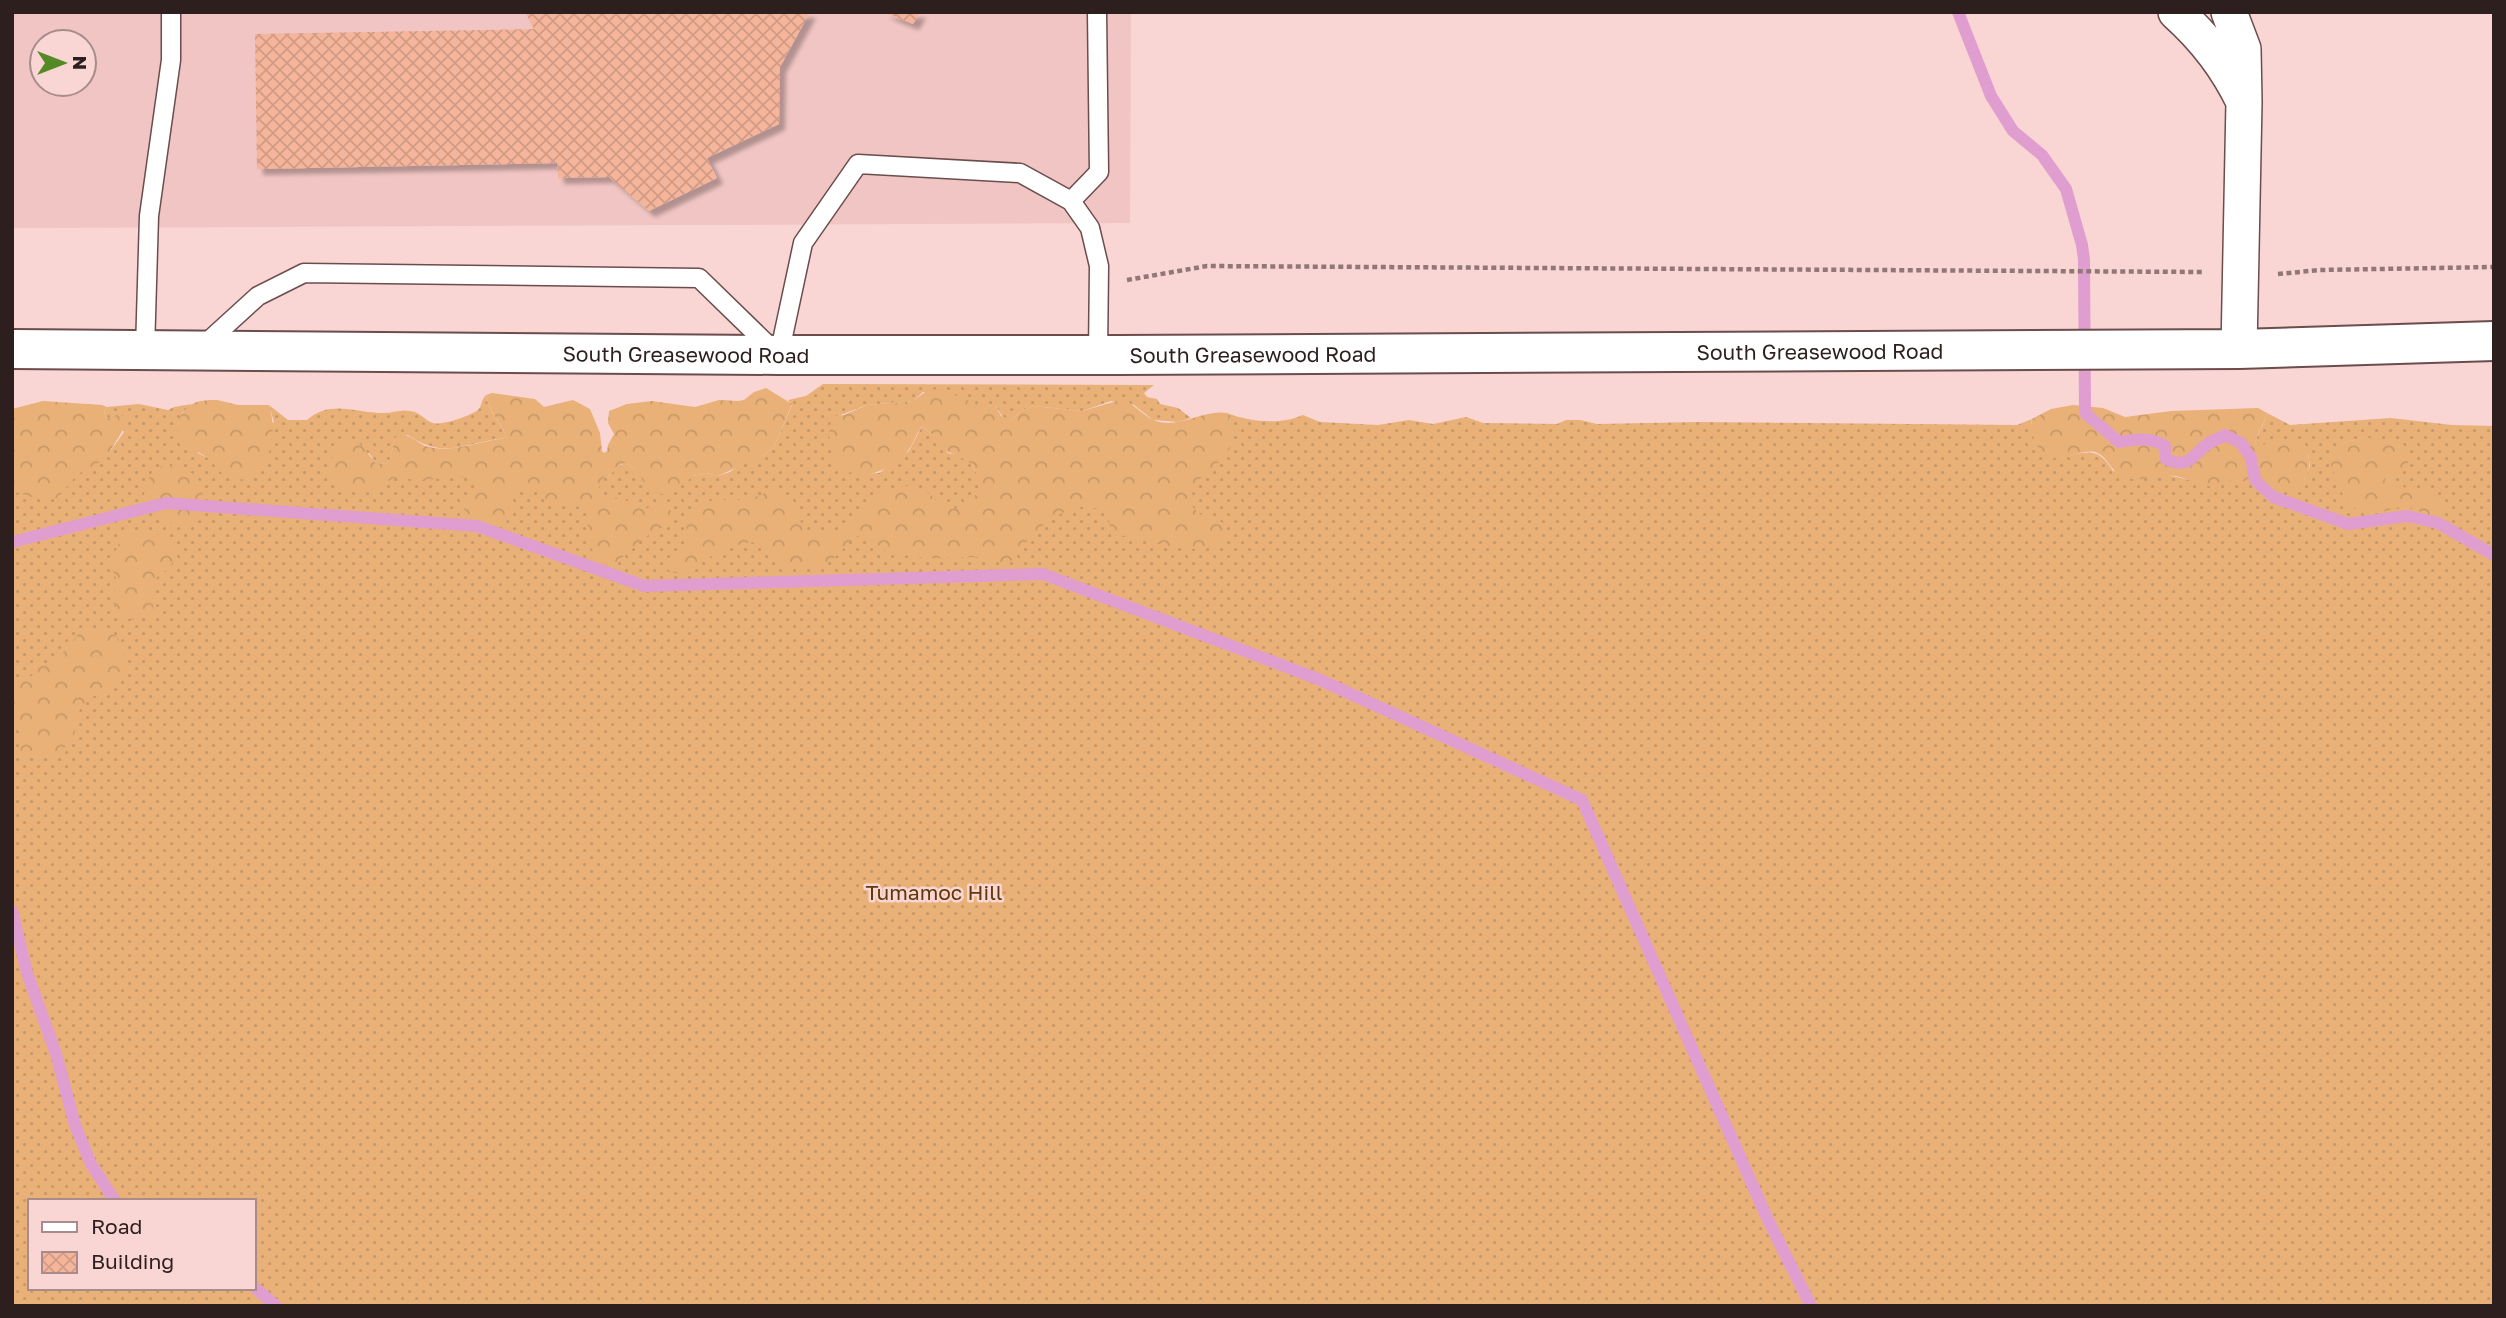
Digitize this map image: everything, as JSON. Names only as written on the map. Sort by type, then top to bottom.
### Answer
[{"type":"main road","name":"South Greasewood Road","points":[[12,349],[1098,355],[2239,349],[2494,341]]},
{"type":"street","points":[[2176,12],[2193,27],[2231,76],[2244,102]]},
{"type":"street","points":[[2229,12],[2243,49]]},
{"type":"street","points":[[2239,349],[2244,102],[2242,12]]},
{"type":"lane","points":[[145,350],[149,216],[172,54],[171,12]]},
{"type":"lane","points":[[1071,201],[1099,172],[1097,12]]},
{"type":"lane","points":[[779,355],[803,243],[858,164],[1020,173],[1071,201],[1090,228],[1099,266],[1098,355]]},
{"type":"lane","points":[[199,350],[258,296],[304,273],[318,273],[699,278],[779,355]]},
{"type":"path","points":[[1126,280],[1207,266],[2192,272]]},
{"type":"path","points":[[2277,274],[2320,270],[2494,267]]},
{"type":"shaded area","points":[[12,12],[1131,12],[1130,223],[12,228]]},
{"type":"green space","name":"Tumamoc Hill","points":[[823,384],[1154,385],[1144,393],[1147,397],[1157,399],[1160,404],[1178,408],[1191,418],[1178,422],[1153,420],[1134,405],[1111,401],[1082,411],[1033,406],[1021,411],[1012,420],[1003,417],[995,405],[976,405],[941,391],[923,392],[913,401],[867,405],[838,416],[855,474],[879,473],[909,451],[922,426],[948,453],[969,462],[977,474],[1205,472],[1215,465],[1233,434],[1227,413],[1245,419],[1265,421],[1285,420],[1303,415],[1320,422],[1378,425],[1409,420],[1433,424],[1466,417],[1483,423],[1557,424],[1566,420],[1580,420],[1597,424],[1699,422],[2017,425],[2032,419],[2031,424],[2060,458],[2091,453],[2102,457],[2113,471],[2189,480],[2304,480],[2310,466],[2308,454],[2277,441],[2256,446],[2267,413],[2290,425],[2391,418],[2452,425],[2494,426],[2494,1306],[12,1306],[12,475],[78,474],[109,453],[124,432],[116,415],[107,418],[104,412],[107,407],[139,404],[168,410],[192,404],[182,413],[198,453],[208,458],[274,422],[269,405],[288,420],[307,420],[325,410],[334,409],[384,413],[403,410],[417,413],[437,424],[476,411],[486,395],[506,435],[505,438],[445,448],[421,443],[408,435],[395,438],[390,459],[386,464],[376,463],[369,453],[329,475],[609,476],[625,463],[636,470],[693,476],[706,473],[718,476],[764,455],[774,447],[792,405],[788,400],[806,396]],"holes":[[[2364,437],[2393,472],[2386,476],[2340,444]]]},
{"type":"green space","points":[[766,388],[792,404],[774,447],[764,455],[718,476],[706,473],[693,476],[674,492],[661,494],[649,490],[636,470],[625,463],[604,478],[598,489],[608,497],[621,498],[643,509],[668,503],[672,515],[666,525],[644,538],[617,562],[605,565],[591,546],[587,507],[563,505],[547,500],[539,491],[523,488],[511,490],[506,526],[482,522],[463,508],[475,486],[469,477],[419,480],[395,478],[383,483],[375,492],[356,492],[329,480],[331,459],[348,440],[360,444],[376,463],[386,464],[390,459],[395,438],[404,435],[429,447],[448,449],[505,438],[506,435],[487,401],[486,395],[492,393],[535,399],[544,407],[573,400],[590,409],[600,433],[604,453],[614,434],[608,423],[609,411],[627,404],[652,401],[695,407],[719,400],[738,401]]},
{"type":"green space","points":[[929,389],[977,403],[995,405],[1001,416],[1012,420],[1021,411],[1033,406],[1082,411],[1124,399],[1152,419],[1165,423],[1227,413],[1233,432],[1231,446],[1226,455],[1197,483],[1192,493],[1191,505],[1199,514],[1222,522],[1225,534],[1216,545],[1208,548],[1189,549],[1165,545],[1120,535],[1110,527],[1108,515],[1086,507],[1074,508],[1051,519],[1005,564],[978,557],[927,558],[890,554],[870,539],[857,536],[833,559],[801,568],[787,568],[764,546],[751,542],[720,552],[686,572],[673,572],[665,568],[666,562],[681,554],[684,548],[691,514],[703,503],[711,501],[744,500],[772,492],[781,493],[792,503],[805,529],[822,533],[847,526],[873,500],[897,487],[911,486],[921,489],[946,508],[966,505],[978,490],[974,468],[964,459],[937,446],[933,435],[922,426],[905,455],[871,474],[857,474],[846,470],[837,462],[831,451],[829,435],[832,416],[844,415],[867,405],[913,401]]},
{"type":"green space","points":[[217,400],[238,405],[269,405],[273,429],[269,453],[263,466],[252,476],[231,479],[179,437],[178,424],[187,408],[200,401]]},
{"type":"green space","points":[[43,401],[102,405],[107,407],[104,412],[107,418],[116,415],[128,416],[129,420],[109,453],[100,462],[78,474],[57,498],[45,501],[12,491],[12,409]]},
{"type":"green space","points":[[2073,405],[2103,408],[2125,417],[2171,411],[2258,408],[2267,413],[2256,445],[2287,439],[2300,444],[2309,458],[2307,474],[2296,487],[2288,490],[2236,480],[2206,486],[2175,476],[2127,478],[2117,473],[2104,457],[2095,452],[2060,458],[2048,456],[2034,440],[2032,419],[2051,409]]},
{"type":"green space","points":[[2364,437],[2402,443],[2410,452],[2407,466],[2386,476],[2384,481],[2426,492],[2442,507],[2436,516],[2405,507],[2372,513],[2353,507],[2341,492],[2328,454],[2340,444]]},
{"type":"green space","points":[[171,464],[194,474],[202,484],[204,509],[200,520],[189,527],[163,519],[143,500],[153,472]]},
{"type":"green space","points":[[131,531],[161,536],[176,547],[172,563],[159,575],[152,588],[154,613],[138,620],[126,619],[113,603],[116,579],[112,568],[114,555],[121,538]]},
{"type":"green space","points":[[93,629],[111,632],[120,641],[125,672],[109,689],[83,705],[74,735],[65,747],[44,757],[23,756],[18,744],[19,732],[12,721],[12,683],[19,684],[30,678],[38,667],[60,656],[81,631]]},
{"type":"building","points":[[525,12],[810,12],[780,67],[779,124],[707,158],[717,178],[649,211],[609,177],[558,178],[557,163],[257,169],[255,34],[534,29]]},
{"type":"building","points":[[883,12],[920,12],[913,24]]},
{"type":"waterway","points":[[1958,12],[1991,96],[2013,131],[2042,155],[2066,189],[2084,260],[2085,413],[2119,442],[2154,441],[2165,446],[2166,459],[2180,463],[2190,460],[2209,443],[2225,435],[2241,443],[2251,458],[2255,480],[2273,497],[2348,524],[2407,516],[2438,523],[2494,555]]},
{"type":"waterway","points":[[12,542],[166,503],[477,526],[644,586],[1043,574],[1318,679],[1582,800],[1768,1220],[1811,1306]]},
{"type":"waterway","points":[[12,911],[27,973],[56,1054],[75,1125],[91,1164],[114,1199]]},
{"type":"waterway","points":[[256,1289],[276,1306]]}]
